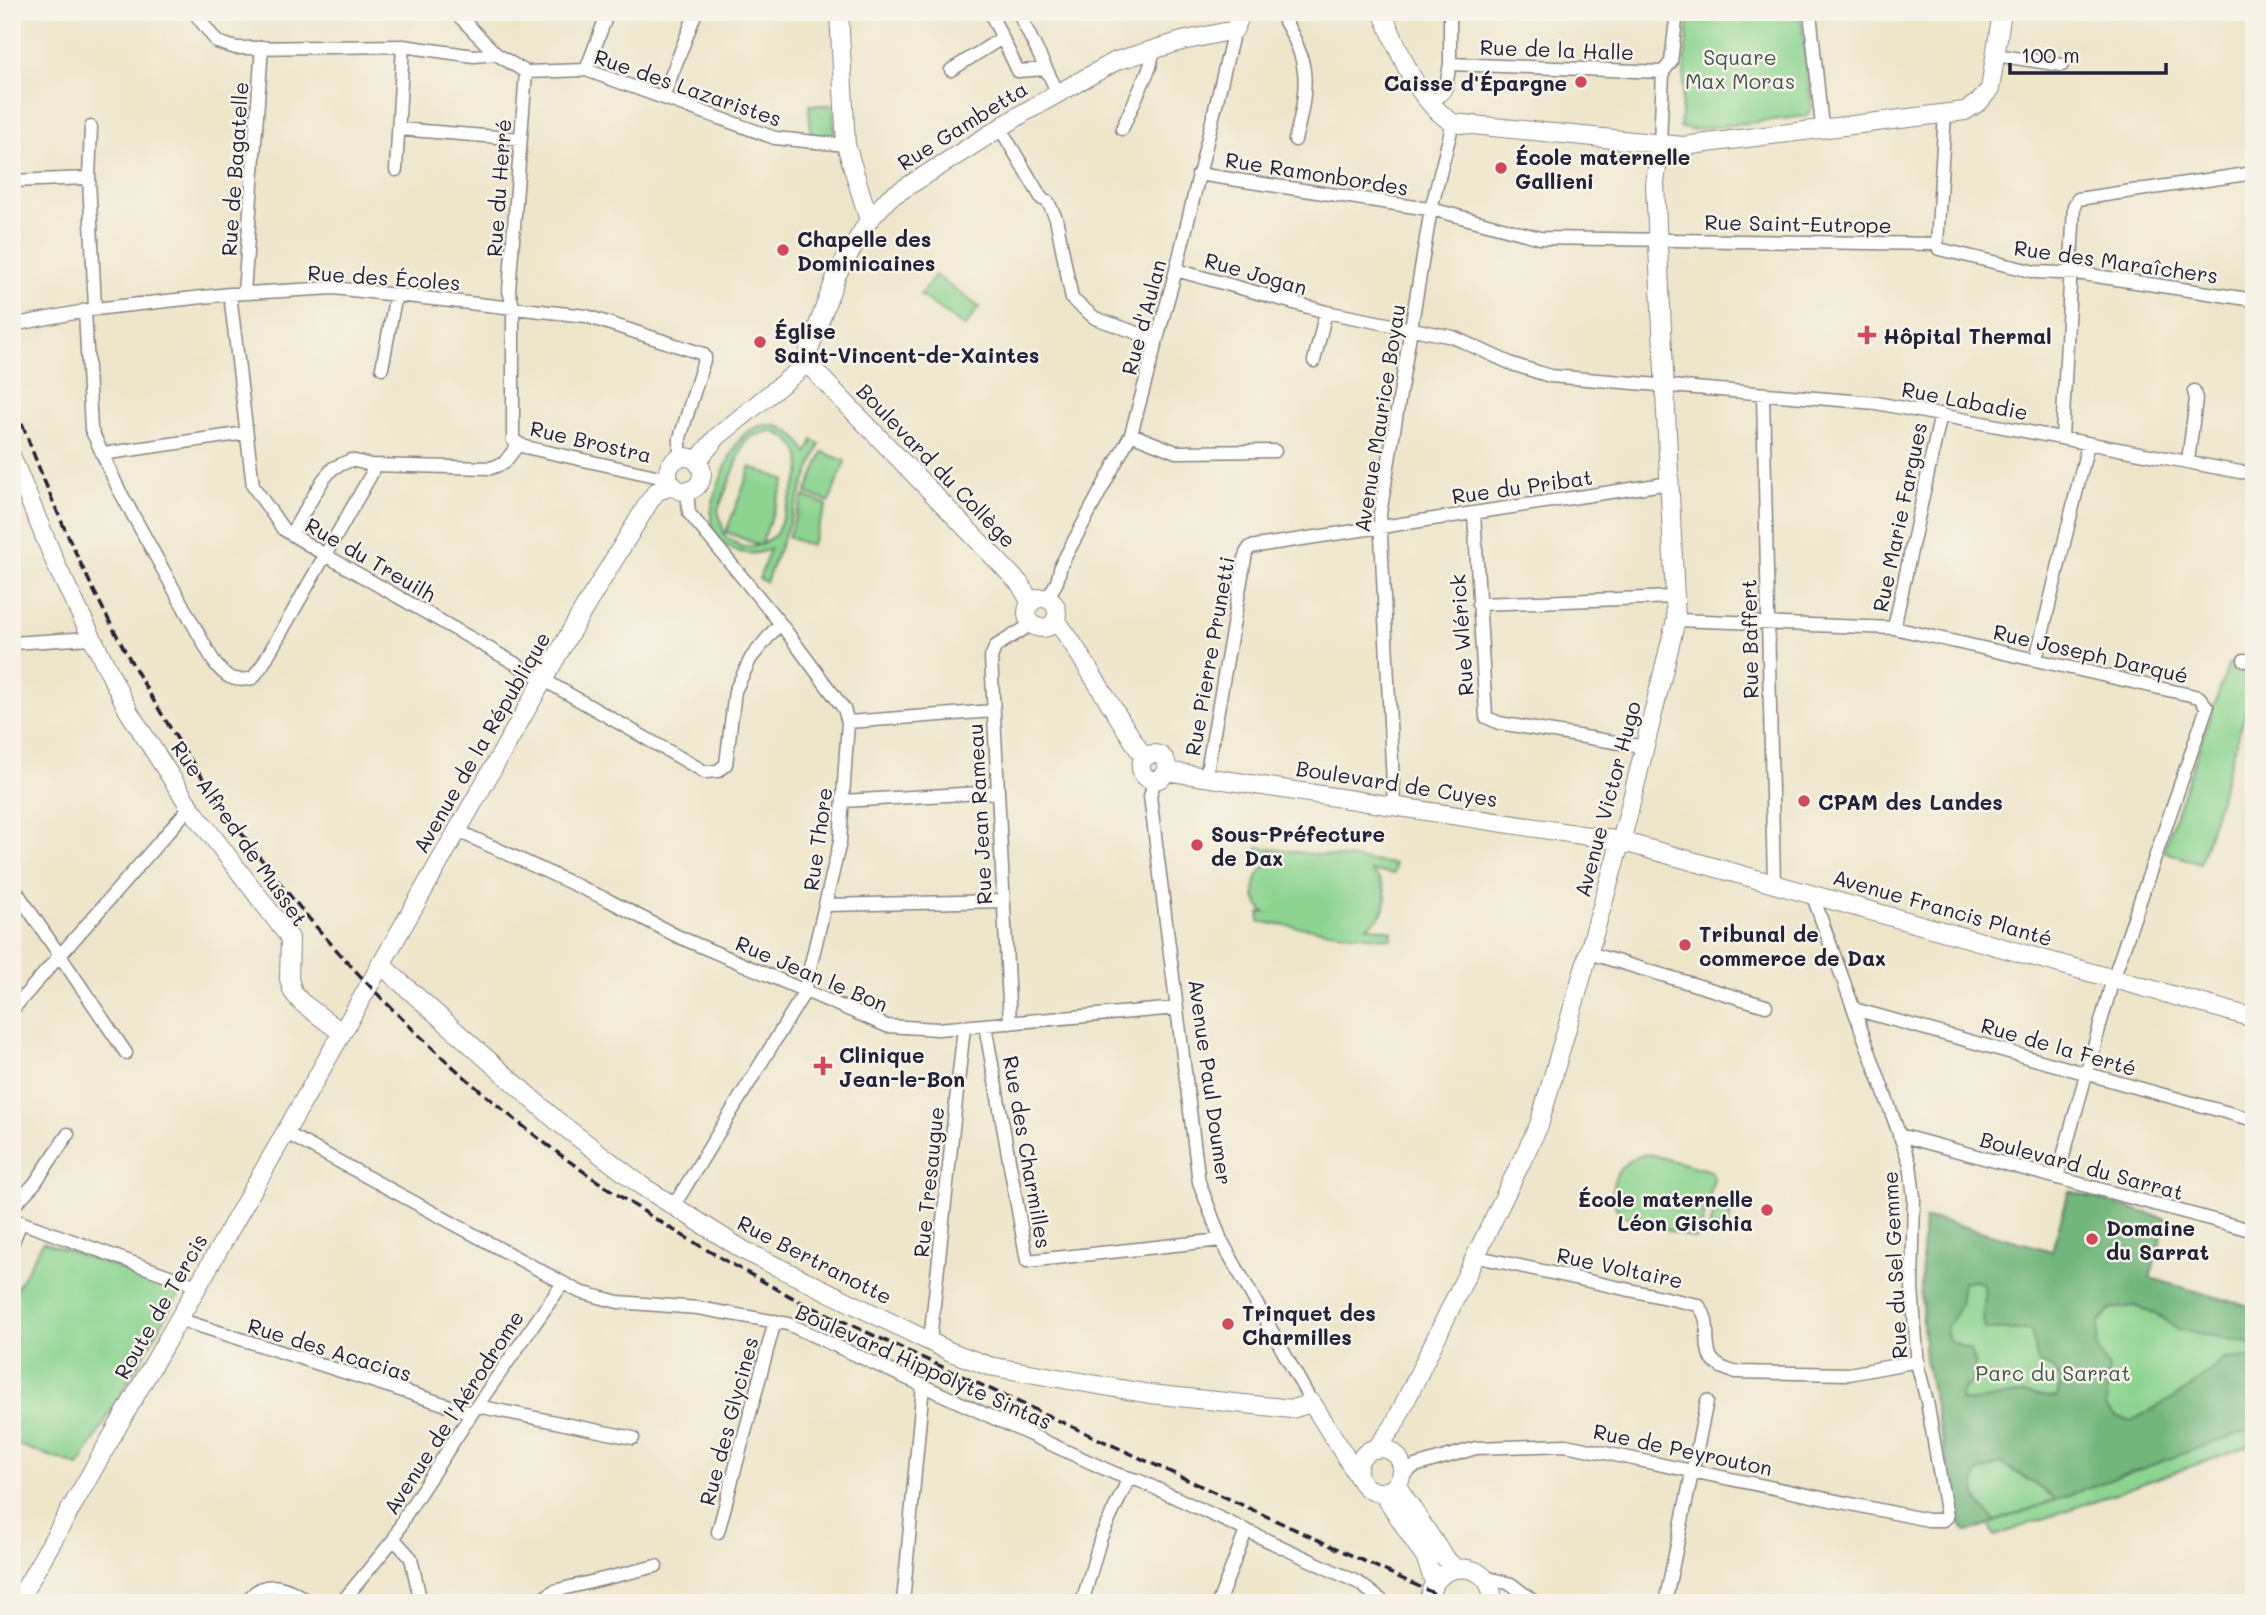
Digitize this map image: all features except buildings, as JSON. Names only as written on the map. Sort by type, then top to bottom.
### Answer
[{"type":"main road","points":[[839,12],[846,145],[869,220]]},
{"type":"main road","points":[[1234,30],[1242,12]]},
{"type":"main road","points":[[1382,12],[1430,105],[1453,123],[1683,146],[1965,111],[1979,102],[1990,89],[2002,12]]},
{"type":"main road","name":"Rue Gambetta","points":[[805,361],[836,274],[869,220],[889,198],[1000,128],[1116,61],[1154,48],[1234,30]]},
{"type":"main road","name":"Avenue Victor Hugo","points":[[1370,1451],[1393,1427],[1539,1125],[1620,841],[1676,620],[1655,178],[1660,144]]},
{"type":"main road","points":[[688,459],[702,470],[701,482],[676,485],[669,468],[706,447],[786,383],[805,361]]},
{"type":"main road","name":"Boulevard du Collège","points":[[805,361],[1039,601]]},
{"type":"main road","name":"Rue Alfred de Musset","points":[[12,458],[58,569],[129,712],[190,807],[290,938],[289,979],[293,992],[301,1002],[342,1033]]},
{"type":"main road","name":"Avenue de la République","points":[[342,1033],[545,682],[582,612],[649,502],[656,492],[676,485]]},
{"type":"main road","points":[[1039,601],[1057,609],[1054,623],[1045,628],[1032,624],[1027,616],[1039,601]]},
{"type":"main road","points":[[1054,623],[1066,634],[1144,758],[1152,754],[1161,756],[1166,763],[1161,776]]},
{"type":"main road","name":"Boulevard de Cuyes","points":[[1161,776],[1206,776],[1620,841]]},
{"type":"main road","name":"Avenue Francis Planté","points":[[1620,841],[2254,1018]]},
{"type":"main road","name":"Rue Bertranotte","points":[[380,964],[557,1121],[673,1207],[745,1251],[930,1341],[989,1366],[1150,1394],[1292,1409],[1312,1403]]},
{"type":"main road","name":"Route de Tercis","points":[[24,1601],[178,1319],[342,1033]]},
{"type":"main road","name":"Avenue Paul Doumer","points":[[1312,1403],[1359,1478]]},
{"type":"main road","name":"Avenue Victor Hugo","points":[[1393,1427],[1399,1473],[1434,1583]]},
{"type":"main road","points":[[1338,1442],[1370,1451],[1385,1448],[1399,1473],[1368,1490],[1359,1478],[1358,1462],[1370,1451]]},
{"type":"main road","name":"Avenue Victor Hugo","points":[[1399,1473],[1444,1558],[1456,1569]]},
{"type":"main road","points":[[1427,1602],[1434,1583],[1444,1572],[1456,1569],[1471,1570],[1484,1577],[1492,1601]]},
{"type":"street","points":[[194,12],[216,42],[236,48],[403,46],[474,56],[496,54]]},
{"type":"street","points":[[455,12],[496,54],[526,72]]},
{"type":"street","points":[[586,70],[608,12]]},
{"type":"street","points":[[663,97],[696,12]]},
{"type":"street","points":[[990,12],[1018,71],[1046,69]]},
{"type":"street","points":[[1018,12],[1058,93]]},
{"type":"street","points":[[1279,12],[1297,39],[1305,64],[1295,140]]},
{"type":"street","points":[[1430,105],[1445,91],[1450,64],[1450,12]]},
{"type":"street","points":[[1660,144],[1663,72],[1671,62],[1677,12]]},
{"type":"street","points":[[1810,12],[1822,127]]},
{"type":"street","name":"Rue d'Aulan","points":[[1039,601],[1057,582],[1060,565],[1131,435],[1176,270],[1234,30]]},
{"type":"street","points":[[951,70],[1002,38]]},
{"type":"street","points":[[396,170],[403,46]]},
{"type":"street","name":"Rue de Bagatelle","points":[[237,294],[262,47]]},
{"type":"street","points":[[1122,129],[1150,67],[1154,48]]},
{"type":"street","points":[[1995,55],[2062,65]]},
{"type":"street","name":"Rue de la Halle","points":[[1450,64],[1663,72]]},
{"type":"street","name":"Rue des Lazaristes","points":[[526,72],[586,70],[775,138],[846,145]]},
{"type":"street","name":"Rue du Herré","points":[[513,306],[509,291],[526,72]]},
{"type":"street","points":[[1937,244],[1945,113]]},
{"type":"street","name":"Avenue Maurice Boyau","points":[[1394,806],[1379,526],[1431,209],[1453,123]]},
{"type":"street","points":[[90,127],[88,410],[91,429],[102,454],[223,675],[232,680],[253,678],[258,671],[372,473],[371,465]]},
{"type":"street","points":[[1000,128],[1056,218],[1072,299],[1095,318],[1157,340]]},
{"type":"street","points":[[399,129],[520,139]]},
{"type":"street","points":[[2062,439],[2074,206],[2078,199],[2085,195],[2254,173]]},
{"type":"street","name":"Rue Ramonbordes","points":[[1198,174],[1431,209],[1533,237],[1658,241]]},
{"type":"street","points":[[12,181],[89,178]]},
{"type":"street","name":"Rue Saint-Eutrope","points":[[1658,241],[1937,244]]},
{"type":"street","name":"Rue des Maraîchers","points":[[1937,244],[1939,249],[2035,272],[2070,274],[2254,300]]},
{"type":"street","name":"Rue Jogan","points":[[1176,270],[1326,312],[1453,337],[1512,365],[1550,376],[1667,388]]},
{"type":"street","name":"Rue des Écoles","points":[[12,325],[90,310],[237,294],[334,288],[586,316],[705,357],[680,438],[688,459]]},
{"type":"street","name":"Rue du Treuilh","points":[[237,294],[246,433],[253,486],[283,529],[325,555],[705,772],[718,771],[726,764],[735,691],[751,658],[780,623]]},
{"type":"street","points":[[382,368],[396,294]]},
{"type":"street","name":"Rue Brostra","points":[[513,306],[513,440],[518,444],[676,485]]},
{"type":"street","name":"Rue Jogan","points":[[1314,362],[1326,312]]},
{"type":"street","name":"Rue Labadie","points":[[1667,388],[1876,402],[2088,444],[2254,472]]},
{"type":"street","points":[[2188,461],[2196,399],[2194,391]]},
{"type":"street","name":"Rue Baffert","points":[[1763,394],[1774,884]]},
{"type":"street","name":"Rue Marie Fargues","points":[[1894,628],[1941,414]]},
{"type":"street","points":[[102,454],[246,433]]},
{"type":"street","points":[[1131,435],[1176,452],[1275,451]]},
{"type":"street","points":[[291,534],[333,468],[351,460],[371,465],[491,467],[504,463],[518,444]]},
{"type":"street","points":[[2036,659],[2088,444]]},
{"type":"street","name":"Rue du Pribat","points":[[1379,526],[1670,483]]},
{"type":"street","points":[[676,485],[689,513],[780,623],[844,709],[848,722],[993,711]]},
{"type":"street","name":"Rue Wlérick","points":[[1474,513],[1486,718],[1499,723],[1645,747]]},
{"type":"street","name":"Rue Pierre Prunetti","points":[[1206,776],[1248,550],[1254,546],[1379,526]]},
{"type":"street","points":[[1478,604],[1675,597]]},
{"type":"street","name":"Rue Joseph Darqué","points":[[1676,620],[1894,628],[2199,697],[2207,707],[2113,979]]},
{"type":"street","name":"Rue Jean Rameau","points":[[1010,1023],[991,657],[996,646],[1032,624]]},
{"type":"street","points":[[12,643],[91,638]]},
{"type":"street","name":"Rue Thore","points":[[673,1207],[804,993],[840,842],[848,722]]},
{"type":"street","name":"Avenue Paul Doumer","points":[[1161,776],[1150,796],[1199,1182],[1221,1240],[1312,1403]]},
{"type":"street","points":[[843,801],[997,792]]},
{"type":"street","points":[[12,1010],[190,807]]},
{"type":"street","name":"Rue Jean le Bon","points":[[458,831],[804,993],[887,1026],[908,1029],[964,1027],[1177,1008]]},
{"type":"street","points":[[12,885],[126,1054]]},
{"type":"street","name":"Rue du Sel Gemme","points":[[1812,894],[1910,1164],[1914,1197],[1912,1288],[1917,1361],[1947,1508],[1943,1520]]},
{"type":"street","points":[[827,905],[1003,901]]},
{"type":"street","points":[[1588,953],[1766,1006]]},
{"type":"street","points":[[2057,1178],[2113,979]]},
{"type":"street","name":"Rue de la Ferté","points":[[1854,1009],[2254,1120]]},
{"type":"street","name":"Rue des Charmilles","points":[[985,1025],[1027,1261],[1221,1240]]},
{"type":"street","name":"Rue Tresaugue","points":[[930,1341],[964,1027]]},
{"type":"street","name":"Boulevard Hippolyte Sintas","points":[[286,1133],[580,1292],[618,1303],[698,1308],[775,1321],[828,1340],[1359,1583],[1385,1603]]},
{"type":"street","points":[[12,1208],[35,1183],[68,1134]]},
{"type":"street","name":"Boulevard du Sarrat","points":[[1899,1135],[2254,1231]]},
{"type":"street","points":[[12,1244],[17,1220],[197,1286]]},
{"type":"street","name":"Rue Voltaire","points":[[1474,1256],[1698,1305],[1706,1318],[1712,1362],[1728,1371],[1849,1374],[1917,1361]]},
{"type":"street","name":"Avenue de l'Aérodrome","points":[[421,1603],[411,1558],[394,1539],[405,1516],[474,1409],[563,1283]]},
{"type":"street","name":"Rue des Acacias","points":[[178,1319],[197,1328],[474,1409],[633,1438]]},
{"type":"street","name":"Rue des Glycines","points":[[718,1532],[775,1321]]},
{"type":"street","points":[[903,1603],[923,1385]]},
{"type":"street","points":[[1665,1603],[1707,1401]]},
{"type":"street","name":"Rue de Peyrouton","points":[[1399,1473],[1476,1448],[1566,1445],[1928,1520],[1943,1520]]},
{"type":"street","points":[[1082,1603],[1101,1537],[1129,1478]]},
{"type":"street","points":[[1218,1603],[1246,1531]]},
{"type":"street","points":[[341,1603],[394,1539]]},
{"type":"street","points":[[537,1603],[554,1591],[656,1566]]},
{"type":"street","points":[[1484,1577],[1521,1590],[1536,1603]]},
{"type":"street","points":[[246,1603],[252,1593],[263,1586],[276,1585],[290,1588],[310,1603]]},
{"type":"street","points":[[1492,1601],[1521,1590]]},
{"type":"green space","name":"Square Max Moras","points":[[1689,12],[1800,12],[1812,108],[1806,116],[1691,130],[1680,127]]},
{"type":"green space","points":[[809,105],[833,105],[835,136],[811,136]]},
{"type":"green space","points":[[935,275],[979,307],[965,327],[920,295]]},
{"type":"green space","points":[[763,425],[786,429],[800,442],[807,454],[813,440],[820,444],[766,582],[759,579],[770,549],[750,553],[732,549],[717,537],[711,517],[718,485],[740,439]],"holes":[[[771,431],[795,446],[800,458],[800,474],[776,534],[761,545],[785,480],[751,467],[726,532],[759,545],[742,547],[725,536],[718,510],[745,442],[752,436]]]},
{"type":"green space","points":[[823,452],[845,461],[829,502],[806,493]]},
{"type":"green space","points":[[804,496],[827,505],[811,546],[788,537]]},
{"type":"green space","points":[[2229,663],[2254,672],[2254,683],[2200,864],[2163,851]]},
{"type":"green space","points":[[1258,847],[1395,864],[1394,874],[1371,871],[1382,885],[1386,900],[1381,914],[1367,926],[1392,931],[1391,939],[1259,922],[1260,913],[1265,913],[1256,900],[1255,885],[1260,872],[1272,861],[1256,858]]},
{"type":"green space","points":[[1649,1154],[1711,1171],[1714,1178],[1699,1237],[1692,1238],[1620,1215],[1613,1194],[1616,1176],[1629,1162]]},
{"type":"green space","name":"Parc du Sarrat","points":[[2069,1191],[2167,1219],[2150,1278],[2254,1308],[2254,1444],[1995,1536],[1989,1524],[1967,1532],[1960,1524],[1925,1358],[1921,1288],[1924,1220],[1936,1219],[2052,1251]]},
{"type":"green space","name":"Parc du Sarrat","points":[[2069,1191],[2167,1219],[2150,1278],[2254,1308],[2254,1344],[2178,1329],[2161,1317],[2135,1306],[2111,1309],[2099,1322],[2097,1348],[2109,1369],[2106,1407],[2116,1417],[2131,1421],[2186,1391],[2224,1359],[2254,1357],[2254,1428],[1967,1532],[1960,1524],[1925,1358],[1921,1288],[1924,1220],[1936,1219],[2052,1251]],"holes":[[[1973,1280],[1983,1284],[1983,1319],[1986,1330],[2031,1330],[2038,1363],[2052,1368],[2061,1381],[2057,1397],[2020,1394],[1979,1401],[1961,1401],[1962,1391],[1973,1381],[1975,1364],[1970,1350],[1949,1340],[1946,1329],[1960,1306],[1963,1282]],[[2000,1463],[2038,1486],[2055,1500],[1996,1521],[1981,1505],[1975,1487],[1978,1473]]]},
{"type":"green space","points":[[1718,1203],[1732,1207],[1733,1210],[1724,1237],[1708,1231]]},
{"type":"green space","points":[[43,1242],[173,1287],[179,1294],[79,1466],[12,1443],[12,1296]]},
{"type":"railway","points":[[12,395],[55,506],[106,614],[164,718],[230,817],[302,911],[382,999],[469,1081],[562,1156],[619,1196],[799,1301],[1455,1603]]},
{"type":"place","name":"Caisse d'Épargne","points":[[1581,82]]},
{"type":"place","name":"École maternelle Gallieni","points":[[1501,168]]},
{"type":"place","name":"Chapelle des Dominicaines","points":[[783,250]]},
{"type":"place","name":"Hôpital Thermal","points":[[1867,335]]},
{"type":"place","name":"Église Saint-Vincent-de-Xaintes","points":[[760,342]]},
{"type":"place","name":"CPAM des Landes","points":[[1804,801]]},
{"type":"place","name":"Sous-Préfecture de Dax","points":[[1197,845]]},
{"type":"place","name":"Tribunal de commerce de Dax","points":[[1685,945]]},
{"type":"place","name":"Clinique Jean-le-Bon","points":[[823,1066]]},
{"type":"place","name":"École maternelle Léon Gischia","points":[[1767,1210]]},
{"type":"place","name":"Domaine du Sarrat","points":[[2092,1239]]},
{"type":"place","name":"Trinquet des Charmilles","points":[[1228,1324]]}]
